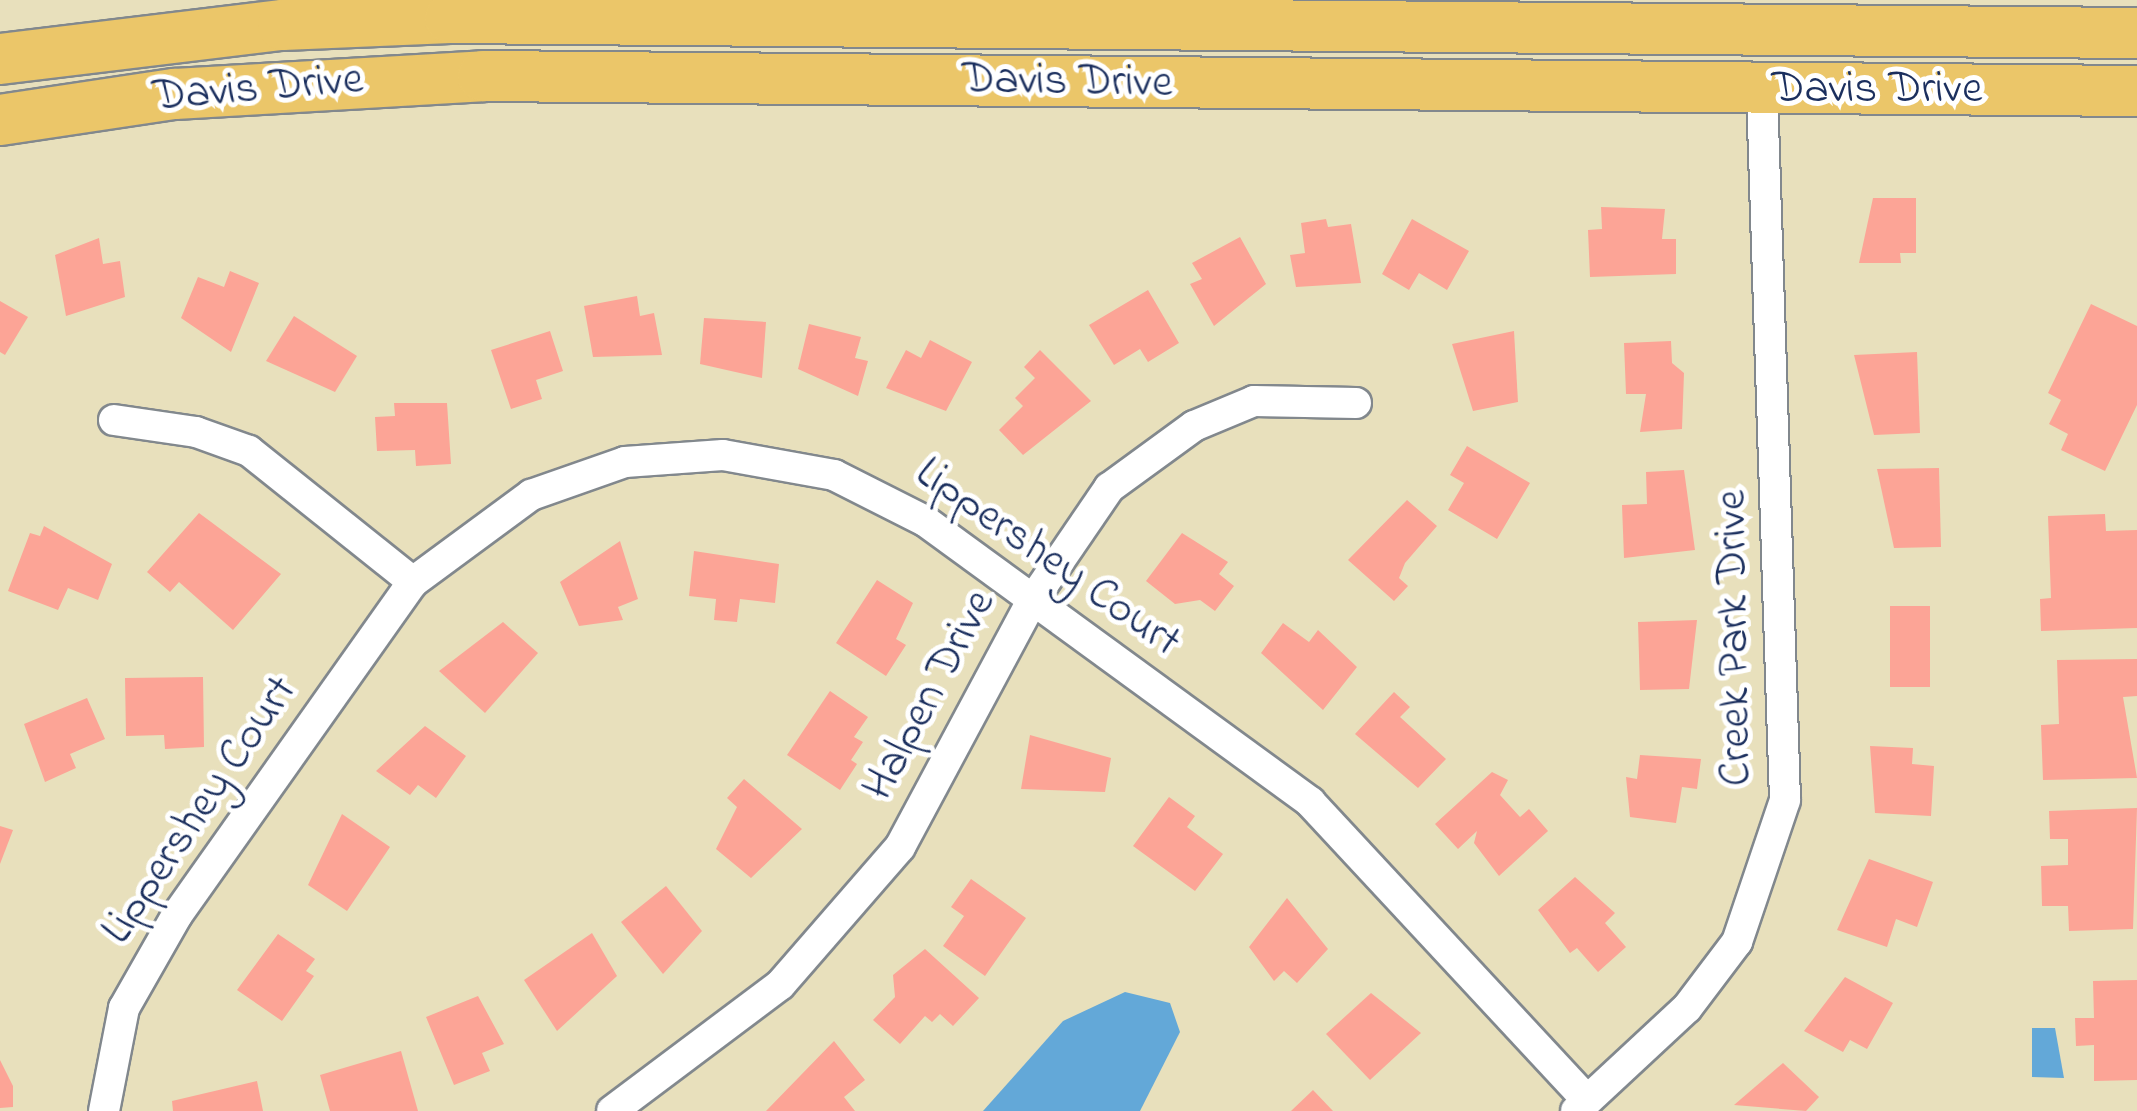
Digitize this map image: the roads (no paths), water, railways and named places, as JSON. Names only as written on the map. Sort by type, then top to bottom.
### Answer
[{"type":"main road","name":"Davis Drive","points":[[0,59],[283,25],[877,11],[2137,33]]},
{"type":"main road","name":"Davis Drive","points":[[0,120],[175,94],[483,76],[1762,90],[2137,90]]},
{"type":"street","name":"Creek Park Drive","points":[[1581,1106],[1687,1008],[1737,942],[1785,800],[1762,90]]},
{"type":"street","name":"Halpen Drive","points":[[612,1111],[729,1030],[861,896],[932,796],[1032,601],[1109,488],[1194,426],[1254,401],[1356,403]]},
{"type":"street","points":[[114,420],[250,451],[414,582]]},
{"type":"street","name":"Lippershey Court","points":[[104,1111],[124,1008],[177,915],[414,582],[531,495],[625,462],[723,455],[787,462],[880,495],[1032,601],[1332,822],[1581,1106]]},
{"type":"water","points":[[1125,992],[1170,1003],[1180,1032],[1140,1111],[983,1111],[1063,1021]]},
{"type":"water","points":[[2032,1028],[2055,1028],[2064,1078],[2032,1077]]}]
